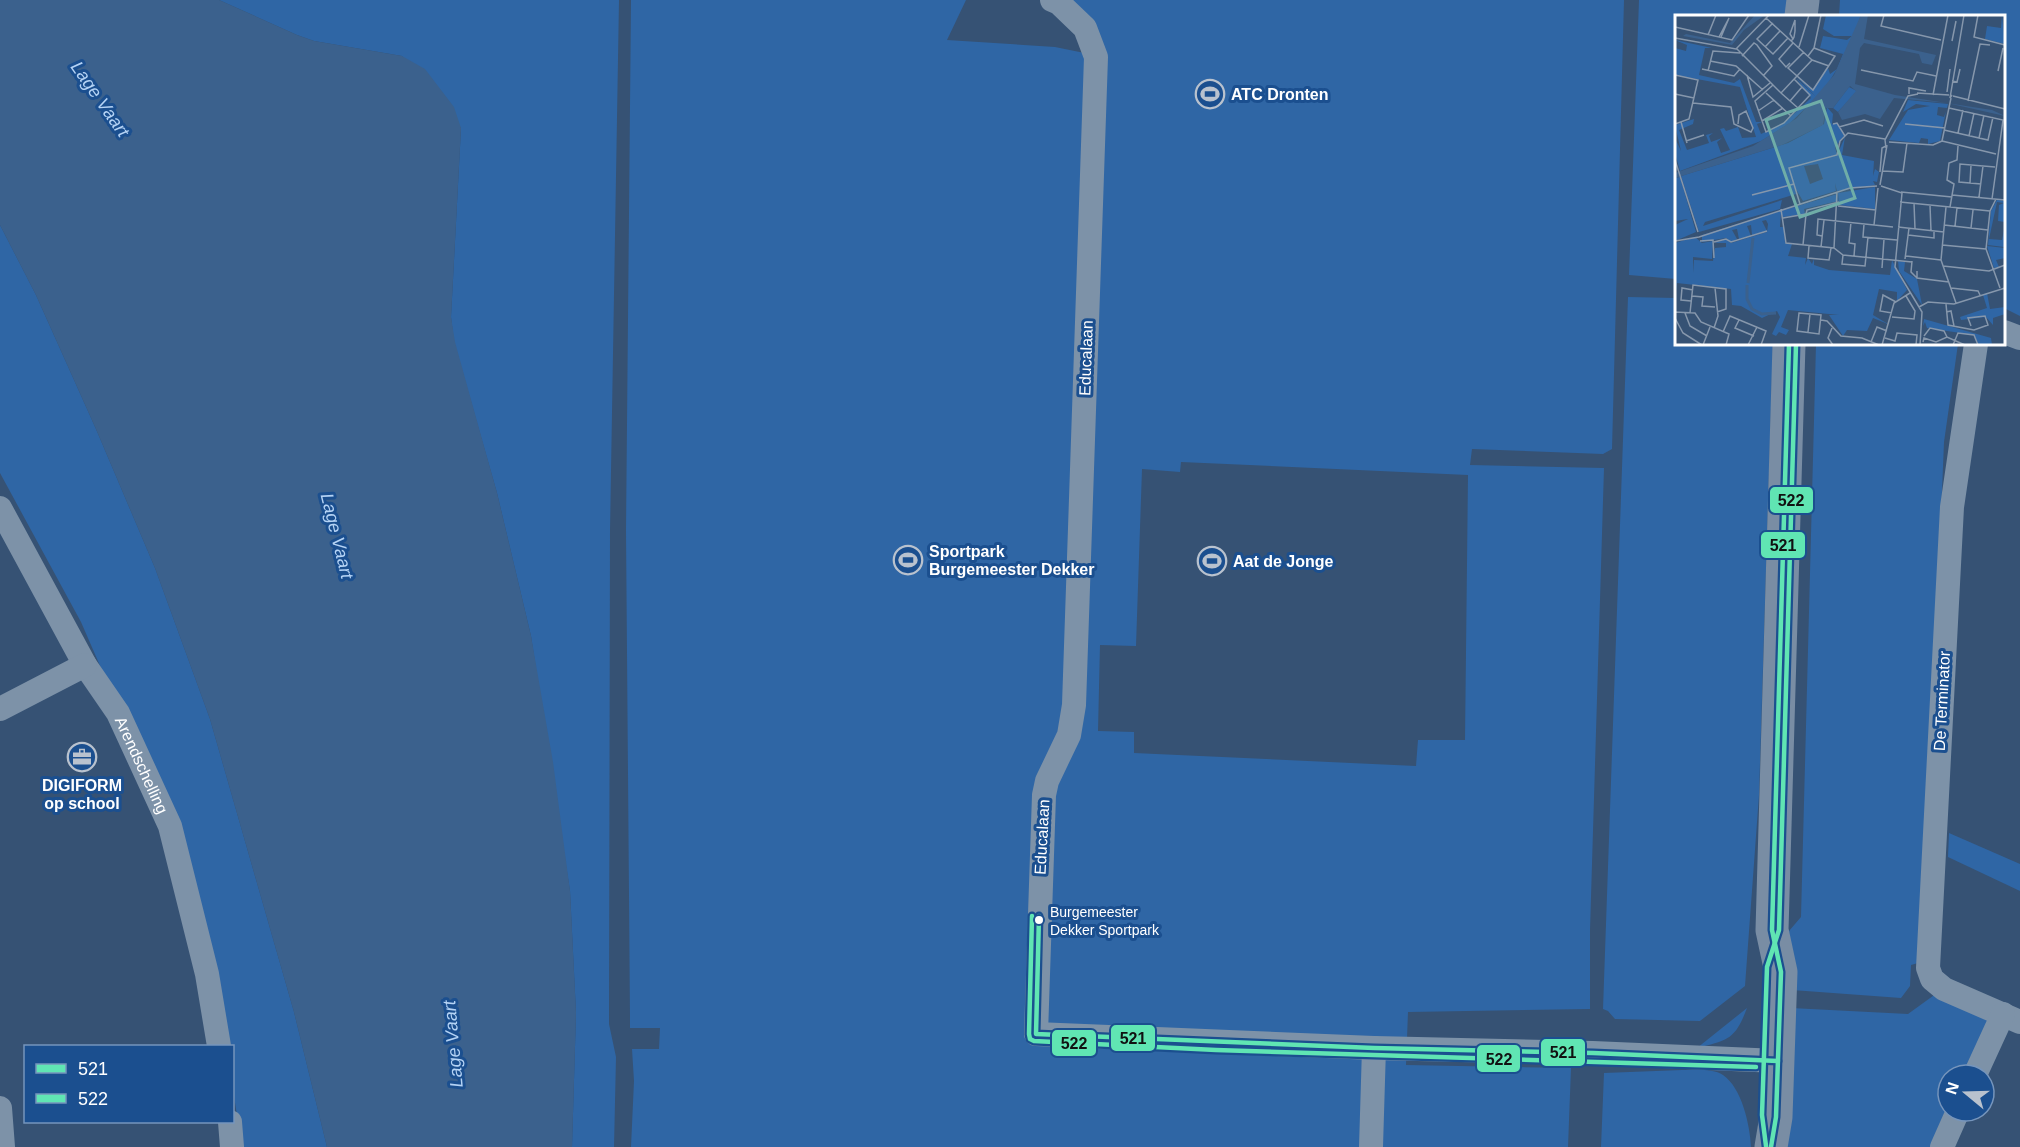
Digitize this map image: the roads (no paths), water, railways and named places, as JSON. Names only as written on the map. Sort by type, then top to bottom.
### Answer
[{"type":"main road","points":[[1801,15],[1803,0]]},
{"type":"main road","points":[[1759,1147],[1754,1115],[1767,1061],[1781,972],[1772,930],[1789,345]]},
{"type":"main road","points":[[1767,1061],[1776,1117],[1771,1147]]},
{"type":"street","name":"Educalaan","points":[[1052,0],[1059,3],[1085,28],[1096,57],[1074,705],[1069,735],[1047,781],[1044,795],[1036,1034],[1767,1061]]},
{"type":"street","points":[[2005,332],[2020,338]]},
{"type":"street","name":"De Terminator","points":[[1976,345],[1952,507],[1928,968],[1932,979],[1944,988],[2011,1018]]},
{"type":"street","name":"Arendschelling","points":[[0,508],[85,665],[118,713],[170,826],[207,974],[219,1045]]},
{"type":"street","points":[[0,709],[85,665]]},
{"type":"street","points":[[1983,1063],[2011,1018]]},
{"type":"street","points":[[1371,1147],[1374,1048]]},
{"type":"street","points":[[0,1108],[3,1147]]},
{"type":"street","points":[[230,1123],[232,1147]]},
{"type":"street","points":[[1942,1147],[1953,1123]]},
{"type":"water","name":"Lage Vaart","points":[[0,0],[219,0],[314,41],[402,56],[425,69],[454,107],[461,128],[451,317],[455,342],[497,493],[531,636],[553,762],[570,891],[576,1013],[572,1147],[327,1147],[294,1012],[210,719],[155,568],[96,429],[36,295],[0,225]]},
{"type":"place","name":"ATC Dronten","points":[[1210,94]]},
{"type":"place","name":"Sportpark Burgemeester Dekker","points":[[908,560]]},
{"type":"place","name":"Aat de Jonge","points":[[1212,561]]},
{"type":"place","name":"DIGIFORM op school","points":[[82,757]]},
{"type":"place","name":"Burgemeester Dekker Sportpark","points":[[1039,920]]}]
